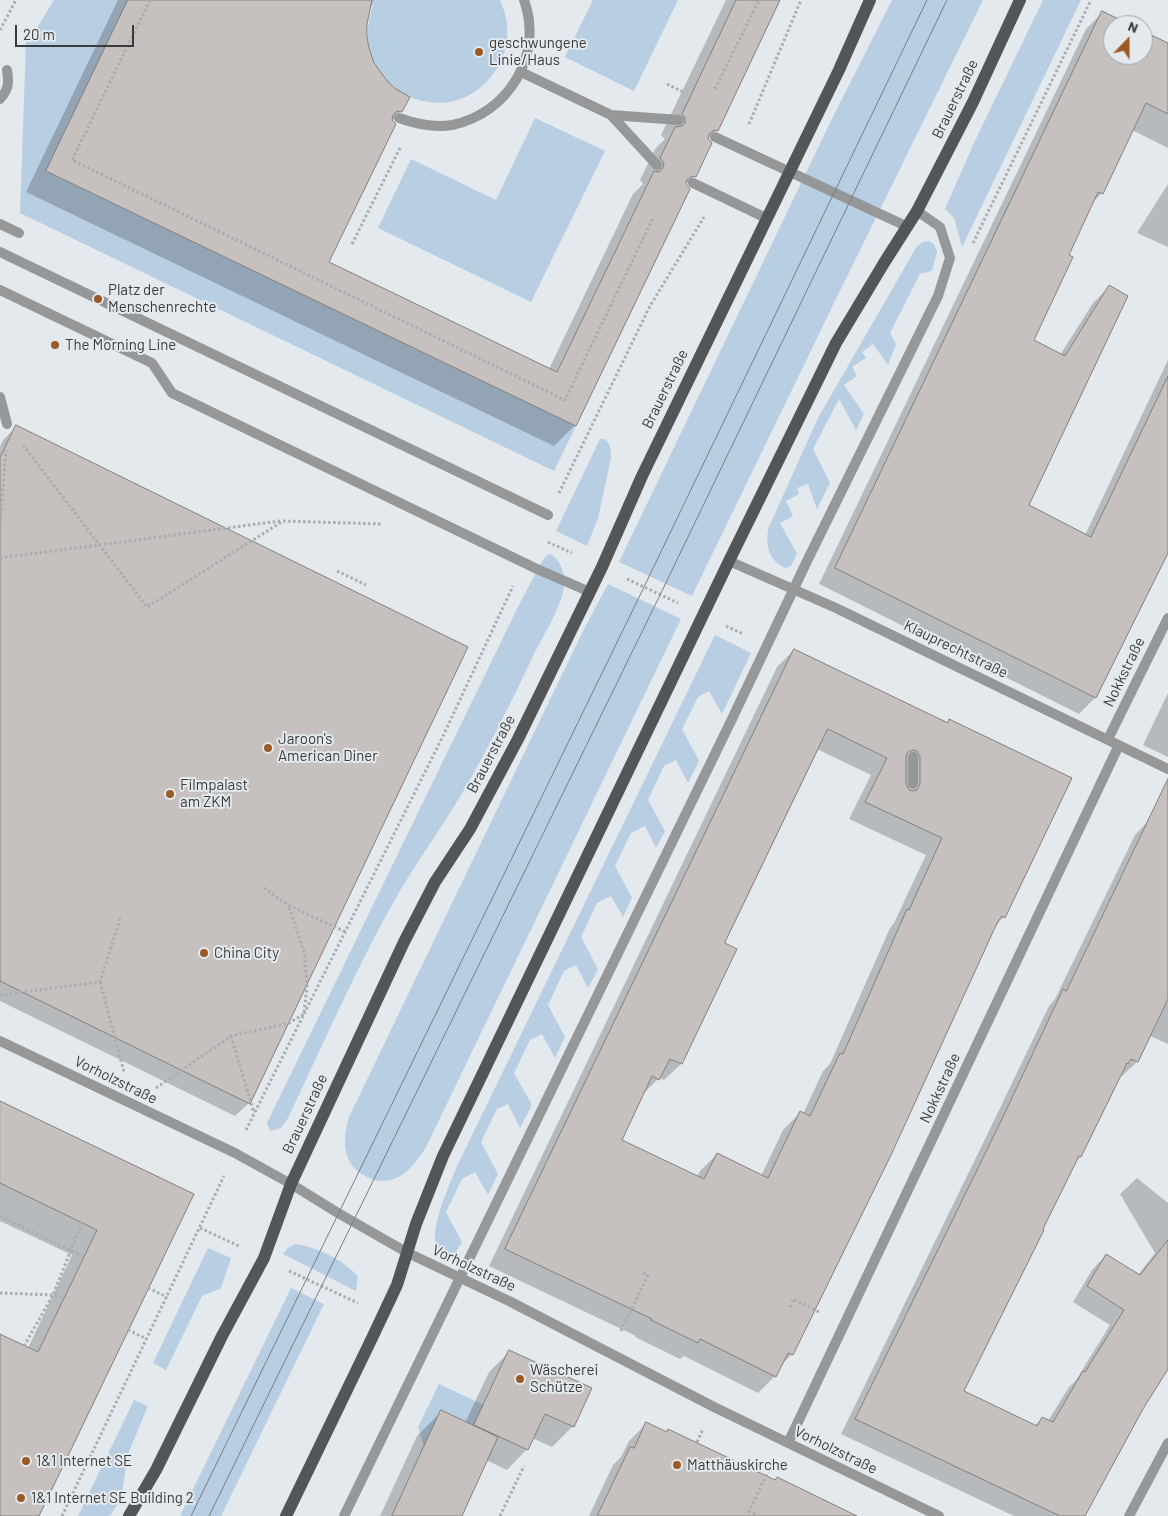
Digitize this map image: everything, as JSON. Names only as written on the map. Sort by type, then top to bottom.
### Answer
[{"type":"main road","name":"Brauerstraße","points":[[129,1516],[156,1470],[222,1336],[264,1258],[291,1184],[404,942],[435,882],[470,828],[511,754],[602,567],[642,476],[839,70],[870,0]]},
{"type":"main road","name":"Brauerstraße","points":[[286,1516],[397,1285],[416,1224],[443,1156],[729,562],[836,343],[917,211],[973,102],[1020,0]]},
{"type":"street","points":[[399,118],[412,123],[445,126],[476,117],[487,111],[507,94],[521,72],[530,39],[528,16],[524,0]]},
{"type":"street","points":[[0,99],[7,91],[9,84],[7,70]]},
{"type":"street","points":[[521,72],[611,116],[657,165]]},
{"type":"street","points":[[611,116],[679,120]]},
{"type":"street","points":[[715,137],[908,227]]},
{"type":"street","points":[[693,183],[766,218]]},
{"type":"street","points":[[344,1516],[938,296],[950,258],[940,227],[917,211]]},
{"type":"street","points":[[0,224],[19,233]]},
{"type":"street","points":[[0,252],[548,515]]},
{"type":"street","points":[[0,290],[152,363],[172,393],[524,563],[590,592]]},
{"type":"street","points":[[0,397],[7,424]]},
{"type":"street","name":"Klauprechtstraße","points":[[729,562],[836,608],[1168,769]]},
{"type":"street","name":"Nokkstraße","points":[[1108,739],[1168,618]]},
{"type":"street","name":"Nokkstraße","points":[[785,1442],[844,1324],[1119,745]]},
{"type":"street","points":[[913,756],[913,784]]},
{"type":"street","name":"Vorholzstraße","points":[[0,1041],[235,1153],[408,1253],[459,1279],[509,1301],[714,1407],[939,1516]]},
{"type":"street","points":[[1130,1516],[1168,1443]]},
{"type":"path","points":[[0,30],[16,0]]},
{"type":"path","points":[[150,0],[72,160],[565,400],[653,218]]},
{"type":"path","points":[[715,89],[759,0]]},
{"type":"path","points":[[738,148],[801,0]]},
{"type":"path","points":[[945,274],[962,259],[972,245],[1091,0]]},
{"type":"path","points":[[666,84],[690,96]]},
{"type":"path","points":[[352,244],[412,123]]},
{"type":"path","points":[[602,567],[537,537],[650,306],[688,245],[715,194]]},
{"type":"path","points":[[0,526],[7,424]]},
{"type":"path","points":[[7,424],[148,607],[283,520]]},
{"type":"path","points":[[0,558],[283,520],[391,524]]},
{"type":"path","points":[[62,1516],[254,1113],[444,734],[524,563]]},
{"type":"path","points":[[336,571],[366,585]]},
{"type":"path","points":[[264,888],[288,905],[346,932]]},
{"type":"path","points":[[288,905],[304,952],[307,985],[304,1014]]},
{"type":"path","points":[[121,916],[100,982],[132,1105],[231,1036],[289,1023],[304,1014]]},
{"type":"path","points":[[0,995],[100,982]]},
{"type":"path","points":[[231,1036],[254,1113]]},
{"type":"path","points":[[0,1216],[84,1257]]},
{"type":"path","points":[[24,1346],[53,1294],[82,1222]]},
{"type":"path","points":[[200,1228],[383,1315]]},
{"type":"path","points":[[611,1353],[648,1276],[641,1272]]},
{"type":"path","points":[[148,1288],[167,1297]]},
{"type":"path","points":[[0,1292],[53,1294],[64,1298]]},
{"type":"path","points":[[790,1307],[793,1299],[844,1324]]},
{"type":"path","points":[[128,1330],[147,1339]]},
{"type":"path","points":[[755,1514],[749,1511],[785,1442]]},
{"type":"path","points":[[500,1516],[524,1466]]},
{"type":"shaded area","points":[[54,0],[128,0],[46,171],[576,426],[554,471],[20,213],[26,41]]},
{"type":"shaded area","points":[[375,0],[500,0],[508,32],[504,55],[481,87],[457,100],[432,102],[408,96],[387,81],[373,59],[368,32]]},
{"type":"shaded area","points":[[593,0],[678,0],[634,91],[565,57]]},
{"type":"shaded area","points":[[892,0],[983,0],[692,596],[619,562],[829,125]]},
{"type":"shaded area","points":[[1043,0],[1081,0],[962,247],[954,218],[945,209],[973,145]]},
{"type":"shaded area","points":[[535,118],[605,151],[531,302],[378,228],[411,159],[496,200]]},
{"type":"shaded area","points":[[929,241],[934,244],[937,252],[932,271],[920,274],[890,333],[896,344],[888,365],[873,344],[862,352],[866,358],[852,367],[857,376],[844,385],[864,414],[856,430],[839,399],[813,449],[830,483],[817,509],[808,484],[797,488],[799,494],[786,501],[793,516],[780,523],[797,554],[791,566],[785,568],[775,561],[769,552],[767,541],[768,529],[818,418],[917,246]]},
{"type":"shaded area","points":[[600,439],[604,439],[608,443],[611,450],[611,458],[598,518],[587,546],[556,531]]},
{"type":"shaded area","points":[[551,554],[560,564],[564,587],[551,622],[473,774],[385,917],[287,1120],[281,1128],[270,1131],[267,1123],[517,609],[542,561],[547,555]]},
{"type":"shaded area","points":[[608,584],[681,619],[426,1147],[411,1167],[400,1176],[392,1180],[383,1181],[371,1179],[359,1172],[348,1159],[345,1135],[349,1117],[583,631]]},
{"type":"shaded area","points":[[715,635],[751,653],[722,714],[709,691],[698,697],[682,729],[699,761],[688,783],[676,760],[664,766],[648,800],[665,831],[656,848],[645,826],[631,833],[615,866],[632,898],[623,917],[611,896],[597,903],[581,937],[598,969],[588,988],[576,965],[564,971],[548,1005],[565,1037],[555,1058],[542,1034],[530,1040],[514,1073],[532,1105],[520,1128],[508,1104],[497,1109],[481,1142],[498,1174],[488,1195],[475,1172],[462,1179],[446,1212],[462,1242],[454,1255],[447,1256],[436,1244],[436,1227],[442,1204],[458,1164]]},
{"type":"shaded area","points":[[295,1244],[321,1251],[346,1265],[358,1277],[356,1291],[283,1254]]},
{"type":"shaded area","points":[[208,1248],[231,1258],[221,1288],[202,1296],[166,1370],[153,1363]]},
{"type":"shaded area","points":[[291,1288],[324,1304],[221,1516],[180,1516]]},
{"type":"shaded area","points":[[439,1384],[484,1405],[475,1426],[441,1410],[424,1447],[418,1427]]},
{"type":"shaded area","points":[[134,1400],[148,1406],[128,1454],[121,1499],[110,1516],[78,1516]]},
{"type":"building","points":[[128,0],[372,0],[367,24],[367,37],[374,63],[388,82],[410,97],[402,112],[397,111],[393,115],[392,120],[396,124],[329,262],[557,372],[654,171],[659,172],[663,168],[664,163],[660,158],[675,127],[682,126],[685,123],[685,117],[682,114],[736,0],[780,0],[718,131],[714,130],[709,134],[708,138],[712,143],[696,177],[692,176],[687,180],[686,184],[690,189],[576,426],[46,171]]},
{"type":"building","points":[[1102,11],[1110,15],[1103,15],[1103,65],[1153,65],[1153,36],[1168,43],[1168,114],[1146,103],[1103,194],[1098,192],[1069,255],[1073,257],[1034,340],[1065,356],[1109,285],[1128,296],[1029,505],[1091,537],[1168,376],[1168,553],[1096,698],[835,568]]},
{"type":"building","points":[[16,425],[468,647],[250,1104],[0,981],[0,458]]},
{"type":"building","points":[[794,649],[948,723],[949,719],[1072,778],[1005,918],[1002,916],[998,921],[891,1155],[793,1355],[788,1353],[776,1377],[700,1339],[698,1343],[505,1249]],"holes":[[[828,729],[887,758],[865,802],[942,838],[909,910],[907,909],[843,1054],[840,1053],[810,1116],[800,1111],[768,1178],[717,1153],[704,1179],[622,1140],[652,1076],[659,1080],[670,1059],[682,1064],[737,949],[725,943]],[[913,750],[917,751],[920,757],[920,784],[917,790],[913,791],[909,790],[906,784],[906,757],[907,753]]]},
{"type":"building","points":[[1168,779],[1168,999],[1138,1062],[1131,1059],[1127,1063],[1081,1157],[1079,1156],[964,1391],[1037,1426],[1042,1417],[1053,1422],[1083,1371],[1085,1372],[1124,1310],[1087,1286],[1106,1254],[1140,1275],[1168,1240],[1168,1369],[1143,1409],[1085,1516],[1060,1516],[855,1419],[1002,1119],[1063,989],[1066,991]]},
{"type":"building","points":[[0,1101],[194,1194],[39,1516],[0,1516],[0,1334],[38,1352],[97,1230],[0,1183]]},
{"type":"building","points":[[509,1350],[592,1388],[574,1427],[545,1414],[528,1450],[474,1425]]},
{"type":"building","points":[[441,1410],[498,1437],[462,1516],[392,1516]]},
{"type":"building","name":"Matthäuskirche","points":[[646,1422],[667,1432],[668,1429],[775,1480],[777,1477],[857,1516],[597,1516],[630,1447],[634,1448]]},
{"type":"tram line","points":[[191,1516],[644,587],[927,0]]},
{"type":"tram line","points":[[209,1516],[660,595],[947,0]]},
{"type":"place","name":"geschwungene Linie/Haus","points":[[479,52]]},
{"type":"place","name":"Platz der Menschenrechte","points":[[98,299]]},
{"type":"place","name":"The Morning Line","points":[[55,345]]},
{"type":"place","name":"Jaroon's American Diner","points":[[268,748]]},
{"type":"place","name":"Filmpalast am ZKM","points":[[170,794]]},
{"type":"place","name":"China City","points":[[204,953]]},
{"type":"place","name":"Wäscherei Schütze","points":[[520,1379]]},
{"type":"place","name":"1&1 Internet SE","points":[[26,1461]]},
{"type":"place","name":"Matthäuskirche","points":[[677,1465]]},
{"type":"place","name":"1&1 Internet SE Building 2","points":[[21,1498]]}]
